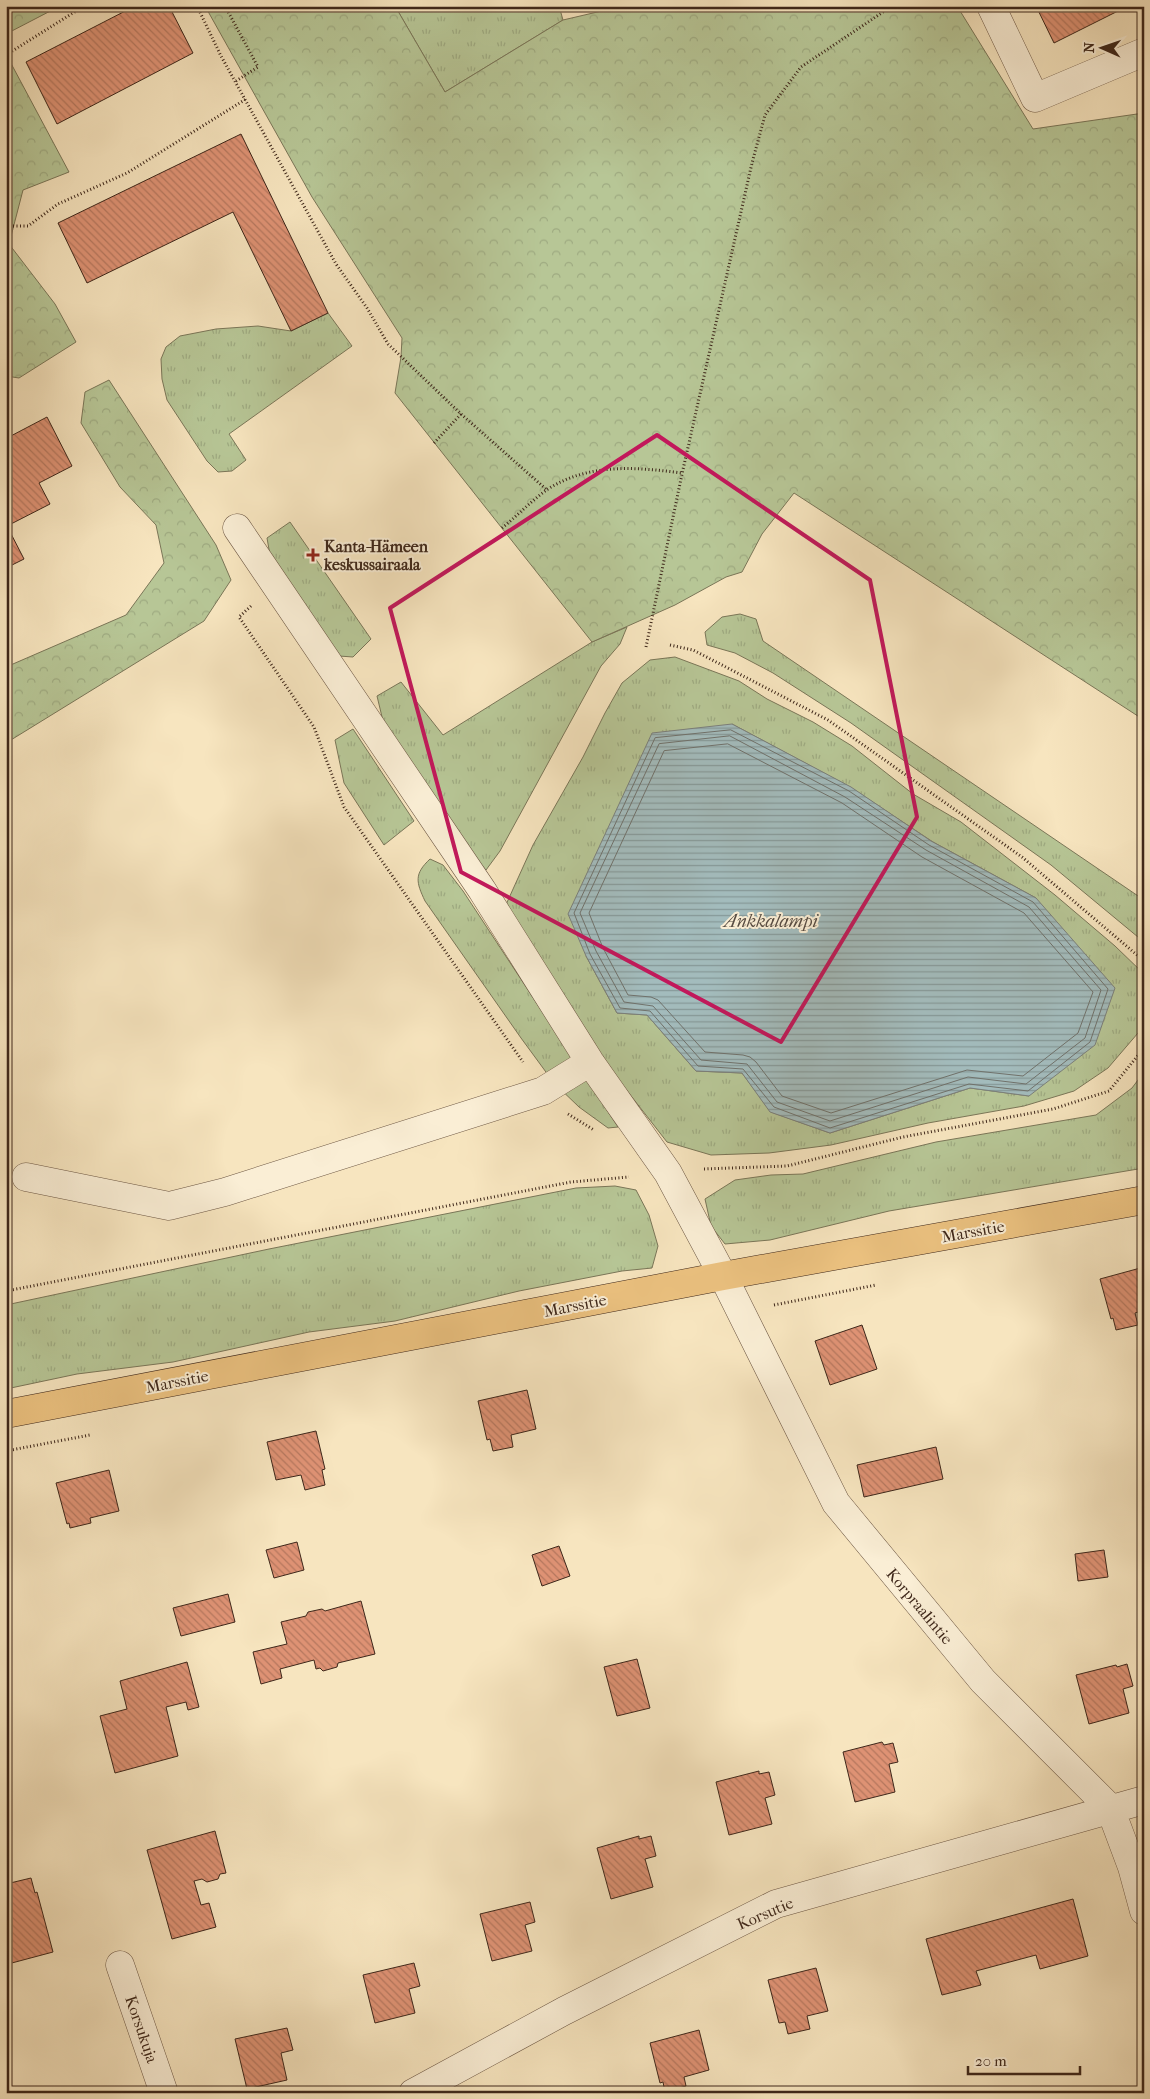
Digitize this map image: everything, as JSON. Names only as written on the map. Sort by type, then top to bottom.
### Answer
[{"type":"main road","name":"Marssitie","points":[[6,1414],[723,1276],[1144,1200]]},
{"type":"street","points":[[991,6],[1035,98],[1144,52]]},
{"type":"street","name":"Korpraalintie","points":[[238,528],[482,890],[590,1062],[668,1173],[723,1276],[836,1503],[983,1681],[1110,1808],[1132,1867],[1144,1911]]},
{"type":"street","points":[[26,1176],[169,1206],[225,1192],[543,1091],[590,1062]]},
{"type":"street","name":"Korsutie","points":[[413,2093],[564,2011],[776,1904],[1110,1808],[1144,1800]]},
{"type":"street","name":"Korsukuja","points":[[120,1965],[164,2093]]},
{"type":"path","points":[[6,55],[84,6]]},
{"type":"path","points":[[197,6],[336,264],[367,308],[388,344],[461,414],[547,490]]},
{"type":"path","points":[[225,6],[258,67],[236,81]]},
{"type":"path","points":[[646,647],[752,164],[765,115],[801,67],[892,6]]},
{"type":"path","points":[[6,226],[28,226],[58,204],[126,173],[246,99]]},
{"type":"path","points":[[434,443],[461,414]]},
{"type":"path","points":[[502,528],[547,490],[564,480],[606,468],[648,469],[683,473]]},
{"type":"path","points":[[276,585],[239,617],[314,727],[344,807],[543,1091],[560,1109],[599,1132]]},
{"type":"path","points":[[670,645],[693,650],[828,720],[1022,857],[1144,961]]},
{"type":"path","points":[[6,1292],[571,1182],[668,1173],[680,1170],[787,1166],[903,1137],[1053,1109],[1109,1091],[1144,1048]]},
{"type":"path","points":[[741,1312],[885,1283]]},
{"type":"path","points":[[6,1451],[94,1434]]},
{"type":"highlighted area","points":[[657,435],[870,580],[917,817],[781,1042],[461,872],[390,608]]},
{"type":"green space","points":[[6,6],[60,6],[6,34]]},
{"type":"green space","points":[[205,6],[395,6],[445,92],[563,20],[623,6],[957,6],[1033,129],[1144,113],[1144,720],[794,493],[762,534],[742,572],[726,577],[675,605],[592,642],[395,393],[402,338],[312,197]]},
{"type":"green space","points":[[395,6],[559,6],[563,20],[445,92]]},
{"type":"green space","points":[[6,54],[69,172],[23,190],[9,244],[55,304],[76,342],[19,378],[6,376]]},
{"type":"green space","points":[[328,313],[352,346],[229,434],[246,460],[232,471],[218,472],[207,461],[167,400],[162,379],[161,359],[166,347],[180,336],[216,329],[258,326],[291,331]]},
{"type":"green space","points":[[109,380],[216,545],[231,580],[204,621],[6,743],[6,667],[126,615],[164,563],[156,525],[120,487],[81,423],[85,392]]},
{"type":"green space","points":[[290,522],[371,639],[353,657],[339,656],[270,555],[267,538]]},
{"type":"green space","points":[[740,614],[756,619],[763,641],[1144,900],[1144,942],[1051,865],[851,723],[773,673],[735,653],[707,645],[705,632],[722,617]]},
{"type":"green space","points":[[627,627],[620,644],[601,666],[500,851],[486,870],[471,854],[383,721],[377,696],[401,682],[443,735],[592,642]]},
{"type":"green space","points":[[675,657],[739,681],[767,699],[813,722],[852,746],[913,794],[961,822],[1055,895],[1115,946],[1144,974],[1144,1026],[1108,1068],[1074,1091],[1024,1106],[928,1123],[831,1145],[769,1153],[711,1155],[667,1142],[596,1051],[504,909],[533,845],[622,683],[650,660]],"holes":[[[732,724],[850,787],[933,842],[1036,898],[1029,1096],[970,1088],[830,1133],[771,1112],[742,1073],[696,1071],[647,1015],[617,1013],[586,956]]]},
{"type":"green space","points":[[353,729],[414,821],[384,845],[344,783],[335,740]]},
{"type":"green space","points":[[430,859],[443,865],[463,891],[618,1127],[608,1128],[579,1107],[554,1083],[521,1038],[425,901],[418,879],[421,869]]},
{"type":"green space","points":[[1144,1072],[1144,1168],[889,1211],[770,1240],[725,1244],[711,1226],[705,1199],[735,1180],[771,1175],[803,1174],[936,1142],[1096,1115],[1132,1088]]},
{"type":"green space","points":[[615,1186],[636,1190],[649,1215],[658,1246],[652,1268],[622,1271],[519,1291],[395,1321],[309,1332],[173,1362],[77,1374],[6,1389],[6,1305],[269,1249],[576,1188]]},
{"type":"water","name":"Ankkalampi","points":[[732,724],[851,787],[931,841],[1036,898],[1115,988],[1095,1045],[1029,1096],[970,1088],[830,1133],[770,1112],[742,1073],[696,1071],[647,1015],[617,1013],[586,956],[568,914],[652,733]]},
{"type":"building","points":[[135,6],[169,6],[193,53],[57,124],[26,62]]},
{"type":"building","points":[[1036,6],[1128,6],[1054,43]]},
{"type":"building","points":[[241,134],[328,313],[291,331],[233,212],[87,283],[58,223]]},
{"type":"building","points":[[47,417],[72,466],[39,483],[50,504],[7,526],[24,559],[6,568],[6,436],[7,438]]},
{"type":"building","points":[[1144,1267],[1144,1310],[1135,1313],[1138,1325],[1116,1330],[1100,1279]]},
{"type":"building","points":[[862,1325],[877,1369],[830,1385],[815,1341]]},
{"type":"building","points":[[527,1390],[536,1429],[511,1435],[513,1447],[493,1451],[490,1439],[487,1440],[478,1401]]},
{"type":"building","points":[[316,1431],[325,1469],[322,1470],[325,1485],[305,1490],[301,1475],[276,1480],[267,1442]]},
{"type":"building","points":[[936,1447],[943,1479],[864,1497],[857,1465]]},
{"type":"building","points":[[109,1470],[119,1511],[90,1518],[91,1523],[70,1528],[69,1523],[67,1524],[56,1483]]},
{"type":"building","points":[[297,1542],[304,1570],[274,1578],[266,1550]]},
{"type":"building","points":[[559,1546],[570,1576],[542,1586],[532,1555]]},
{"type":"building","points":[[1104,1550],[1108,1577],[1078,1581],[1075,1554]]},
{"type":"building","points":[[228,1594],[235,1622],[181,1636],[173,1608]]},
{"type":"building","points":[[361,1601],[375,1654],[338,1663],[337,1667],[323,1671],[320,1668],[316,1669],[314,1660],[280,1669],[282,1678],[261,1684],[253,1652],[287,1644],[281,1622],[306,1616],[308,1612],[322,1609],[325,1611]]},
{"type":"building","points":[[637,1659],[650,1708],[617,1716],[604,1667]]},
{"type":"building","points":[[187,1662],[199,1707],[188,1710],[186,1702],[166,1707],[178,1756],[115,1773],[100,1716],[127,1709],[120,1681]]},
{"type":"building","points":[[1127,1664],[1133,1686],[1123,1689],[1129,1713],[1089,1724],[1076,1675]]},
{"type":"building","points":[[882,1742],[884,1745],[893,1743],[898,1762],[889,1764],[895,1792],[855,1802],[843,1752]]},
{"type":"building","points":[[759,1771],[759,1774],[769,1772],[775,1795],[765,1798],[772,1824],[729,1835],[716,1782]]},
{"type":"building","points":[[215,1831],[226,1873],[220,1874],[218,1879],[207,1882],[202,1879],[194,1881],[201,1905],[209,1903],[216,1927],[172,1939],[147,1850]]},
{"type":"building","points":[[639,1836],[639,1839],[651,1836],[656,1856],[645,1859],[653,1887],[611,1899],[597,1848]]},
{"type":"building","points":[[31,1878],[35,1893],[37,1892],[53,1952],[8,1964],[6,1884]]},
{"type":"building","points":[[1073,1899],[1088,1956],[1040,1969],[1036,1955],[976,1971],[981,1985],[942,1995],[926,1939]]},
{"type":"building","points":[[530,1902],[535,1922],[525,1925],[532,1951],[492,1961],[480,1914]]},
{"type":"building","points":[[414,1963],[420,1986],[409,1989],[415,2013],[375,2023],[363,1975]]},
{"type":"building","points":[[816,1968],[828,2011],[807,2016],[810,2029],[788,2034],[785,2022],[779,2023],[768,1980]]},
{"type":"building","points":[[287,2028],[293,2050],[281,2053],[287,2080],[247,2089],[235,2039]]},
{"type":"building","points":[[699,2030],[709,2070],[684,2077],[686,2086],[665,2092],[663,2082],[660,2083],[650,2043]]},
{"type":"place","name":"Kanta-Hämeen keskussairaala","points":[[313,555]]}]
